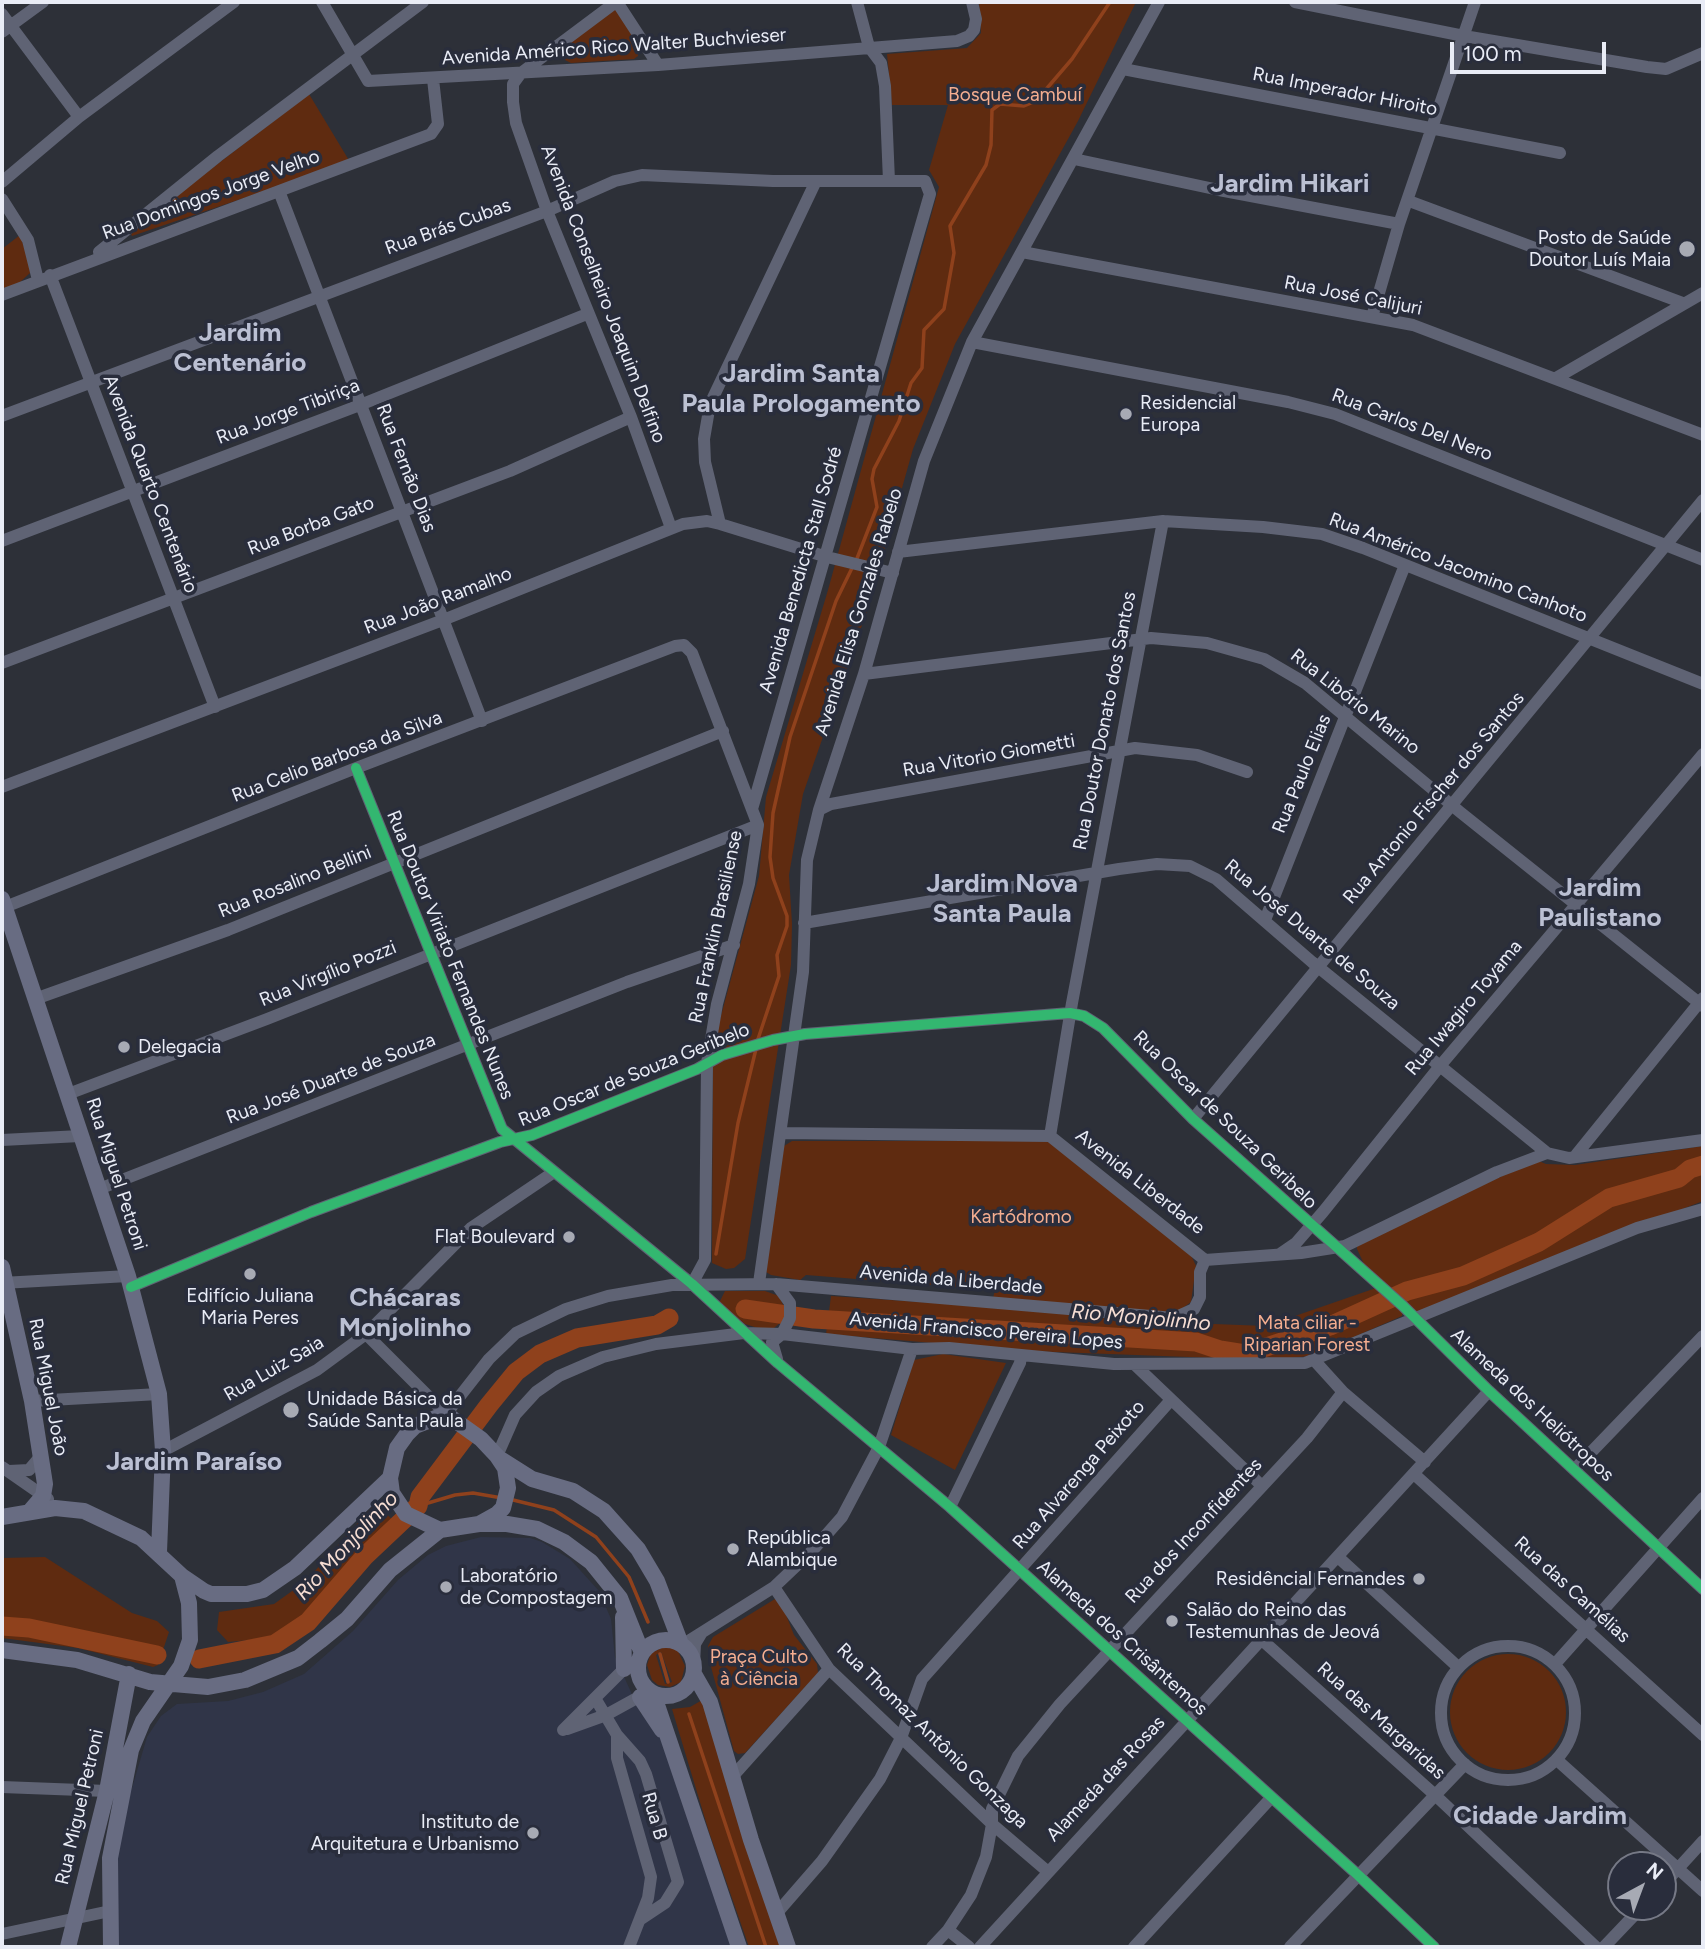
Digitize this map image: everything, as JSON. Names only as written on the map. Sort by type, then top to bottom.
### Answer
[{"type":"main road","name":"Rua Miguel Petroni","points":[[3,903],[129,1282],[159,1394],[163,1451],[159,1552]]},
{"type":"main road","name":"Rua Miguel João","points":[[3,1278],[32,1401],[43,1496]]},
{"type":"main road","points":[[440,1530],[417,1521],[397,1503],[390,1478],[397,1448],[415,1426],[451,1419],[532,1479],[573,1491],[590,1500],[613,1520],[638,1549],[657,1581],[681,1644],[692,1657],[694,1670],[708,1697],[788,1947]]},
{"type":"main road","points":[[479,1524],[503,1508],[508,1488],[505,1468],[498,1456]]},
{"type":"main road","points":[[2,1517],[31,1510],[63,1508],[101,1518],[141,1538],[182,1576],[211,1594],[239,1595],[263,1590],[295,1568],[390,1478]]},
{"type":"main road","points":[[31,1510],[43,1496]]},
{"type":"main road","points":[[2,1650],[77,1660],[150,1682],[208,1687],[245,1680],[298,1658],[346,1619],[390,1570],[440,1530],[479,1524],[507,1524],[537,1529],[564,1542],[603,1574],[623,1607],[641,1656],[639,1675],[670,1739],[739,1947]]},
{"type":"main road","points":[[111,1947],[108,1890],[110,1858],[133,1742],[143,1721],[181,1666],[190,1640],[189,1603],[182,1576]]},
{"type":"main road","points":[[623,1607],[624,1669]]},
{"type":"main road","points":[[641,1656],[648,1646],[664,1640],[681,1644]]},
{"type":"main road","points":[[648,1694],[662,1696],[679,1693],[686,1689],[694,1670]]},
{"type":"main road","name":"Rua Miguel Petroni","points":[[68,1947],[74,1918],[85,1888],[107,1791],[129,1674]]},
{"type":"main road","points":[[85,1888],[96,1885],[108,1890]]},
{"type":"street","points":[[6,29],[43,2]]},
{"type":"street","points":[[2,182],[79,117],[234,2]]},
{"type":"street","points":[[322,2],[352,55]]},
{"type":"street","points":[[90,259],[218,156],[423,2]]},
{"type":"street","points":[[521,73],[617,2],[658,65]]},
{"type":"street","points":[[857,2],[869,47],[881,63],[885,86],[889,181]]},
{"type":"street","name":"Avenida Américo Rico Walter Buchvieser","points":[[352,55],[362,76],[368,81],[658,65],[957,41],[974,30],[976,19],[972,2]]},
{"type":"street","name":"Avenida Elisa Gonzales Rabelo","points":[[759,1283],[806,946],[806,869],[819,810],[864,674],[924,461],[972,342],[1159,2]]},
{"type":"street","points":[[1295,2],[1464,37],[1666,69],[1703,53]]},
{"type":"street","points":[[1372,317],[1399,224],[1475,2]]},
{"type":"street","points":[[2,14],[6,29],[79,117]]},
{"type":"street","name":"Rua Imperador Hiroito","points":[[1123,69],[1560,153]]},
{"type":"street","name":"Avenida Conselheiro Joaquim Delfino","points":[[521,73],[513,83],[516,123],[547,211],[631,418],[671,528]]},
{"type":"street","name":"Rua Domingos Jorge Velho","points":[[2,295],[90,259],[434,132],[438,124],[433,79]]},
{"type":"street","points":[[1074,159],[1399,224]]},
{"type":"street","name":"Rua Brás Cubas","points":[[2,416],[320,294],[547,211],[581,193],[642,175],[816,181],[925,181]]},
{"type":"street","points":[[720,524],[705,461],[704,439],[710,404],[816,181]]},
{"type":"street","name":"Avenida Benedicta Stall Sodré","points":[[752,809],[834,559],[848,476],[930,194],[925,181]]},
{"type":"street","name":"Rua Fernão Dias","points":[[279,191],[482,721]]},
{"type":"street","name":"Avenida Quarto Centenário","points":[[2,199],[28,240],[91,382],[215,707]]},
{"type":"street","points":[[1409,201],[1683,303]]},
{"type":"street","name":"Rua José Calijuri","points":[[1022,252],[1413,325],[1703,435]]},
{"type":"street","points":[[1556,378],[1703,293]]},
{"type":"street","name":"Rua Jorge Tibiriça","points":[[2,541],[360,405],[587,314]]},
{"type":"street","name":"Rua Carlos Del Nero","points":[[972,342],[1288,402],[1335,414],[1703,560]]},
{"type":"street","name":"Rua Borba Gato","points":[[2,663],[510,471],[631,418]]},
{"type":"street","name":"Rua Antonio Fischer dos Santos","points":[[1193,1119],[1591,640],[1703,500]]},
{"type":"street","name":"Rua João Ramalho","points":[[2,787],[443,620],[671,528],[707,521],[834,559],[893,573]]},
{"type":"street","name":"Rua Américo Jacomino Canhoto","points":[[898,552],[1163,521],[1263,527],[1322,534],[1699,682]]},
{"type":"street","name":"Rua Doutor Donato dos Santos","points":[[1050,1136],[1070,1013],[1163,521]]},
{"type":"street","name":"Rua Paulo Elias","points":[[1265,920],[1405,565]]},
{"type":"street","name":"Rua Libório Marino","points":[[864,674],[1140,639],[1163,638],[1207,643],[1252,654],[1288,670],[1452,805],[1702,1002]]},
{"type":"street","name":"Rua Franklin Brasiliense","points":[[684,645],[692,653],[758,825],[749,884],[716,1004],[707,1063],[705,1260],[692,1284]]},
{"type":"street","name":"Rua Celio Barbosa da Silva","points":[[3,903],[675,646],[684,645]]},
{"type":"street","points":[[1699,682],[1703,695]]},
{"type":"street","name":"Rua Rosalino Bellini","points":[[35,999],[228,930],[723,731]]},
{"type":"street","name":"Rua Vitorio Giometti","points":[[819,810],[831,804],[1120,751],[1153,748],[1212,758],[1247,772]]},
{"type":"street","name":"Rua Iwagiro Toyama","points":[[1280,1254],[1296,1243],[1311,1226],[1440,1066],[1703,754]]},
{"type":"street","name":"Rua Doutor Viriato Fernandes Nunes","points":[[356,768],[502,1129],[692,1284],[778,1363]]},
{"type":"street","name":"Rua Virgílio Pozzi","points":[[68,1094],[758,825]]},
{"type":"street","name":"Rua José Duarte de Souza","points":[[804,923],[1157,864],[1190,866],[1210,874],[1318,966],[1548,1153]]},
{"type":"street","name":"Rua José Duarte de Souza","points":[[99,1189],[627,982],[734,945]]},
{"type":"street","points":[[1576,1155],[1702,1002]]},
{"type":"street","name":"Rua Oscar de Souza Geribelo","points":[[3,1278],[129,1282],[500,1142],[514,1141],[735,1051],[774,1040],[1070,1013],[1084,1017],[1103,1028],[1193,1119],[1336,1246]]},
{"type":"street","name":"Avenida Liberdade","points":[[780,1133],[1050,1136],[1205,1260],[1280,1254],[1360,1240],[1497,1172],[1548,1153],[1569,1158],[1703,1140]]},
{"type":"street","points":[[2,1140],[80,1136]]},
{"type":"street","name":"Rua Luiz Saia","points":[[163,1451],[317,1370],[366,1334],[471,1228],[554,1172]]},
{"type":"street","name":"Avenida Francisco Pereira Lopes","points":[[744,1333],[782,1334],[912,1349],[949,1348],[1134,1364],[1290,1365],[1314,1360],[1637,1228],[1703,1209]]},
{"type":"street","name":"Alameda dos Heliótropos","points":[[1336,1246],[1703,1588]]},
{"type":"street","name":"Avenida da Liberdade","points":[[692,1284],[759,1283],[780,1287],[1174,1318],[1194,1309],[1199,1297],[1200,1272],[1205,1260]]},
{"type":"street","points":[[366,1334],[451,1419],[489,1359],[516,1334],[566,1309],[608,1296],[692,1284]]},
{"type":"street","points":[[778,1363],[772,1352],[772,1342],[782,1334],[790,1318],[790,1303],[780,1287]]},
{"type":"street","points":[[498,1456],[515,1415],[536,1392],[559,1376],[636,1348],[744,1333]]},
{"type":"street","points":[[1574,1470],[1703,1336]]},
{"type":"street","points":[[681,1644],[775,1587],[842,1517],[878,1447],[912,1349]]},
{"type":"street","points":[[950,1507],[1020,1363],[1021,1355]]},
{"type":"street","points":[[1314,1360],[1343,1392],[1425,1462]]},
{"type":"street","name":"Alameda dos Crisântemos","points":[[778,1363],[1021,1570],[1434,1947]]},
{"type":"street","points":[[1134,1364],[1261,1485]]},
{"type":"street","name":"Alameda das Rosas","points":[[979,1947],[1489,1391]]},
{"type":"street","name":"Rua dos Inconfidentes","points":[[932,1947],[948,1930],[971,1895],[986,1857],[992,1809],[1018,1756],[1060,1704],[1307,1438],[1343,1392]]},
{"type":"street","points":[[32,1401],[159,1394]]},
{"type":"street","name":"Rua Alvarenga Peixoto","points":[[776,1914],[822,1861],[880,1779],[901,1738],[922,1679],[956,1637],[1021,1570],[1170,1401]]},
{"type":"street","points":[[5,1469],[29,1470],[40,1457]]},
{"type":"street","points":[[5,1469],[63,1508]]},
{"type":"street","name":"Rua das Camélias","points":[[1414,1474],[1703,1735]]},
{"type":"street","points":[[1555,1664],[1703,1498]]},
{"type":"street","points":[[1338,1557],[1458,1667]]},
{"type":"street","name":"Rua Thomaz Antônio Gonzaga","points":[[775,1587],[830,1669],[992,1824],[1047,1871]]},
{"type":"street","points":[[694,1670],[695,1644],[704,1631]]},
{"type":"street","name":"Rua das Margaridas","points":[[1262,1640],[1435,1795],[1596,1947]]},
{"type":"street","points":[[1516,1646],[1537,1652],[1555,1664],[1567,1681],[1575,1701],[1575,1722],[1569,1742],[1557,1760],[1541,1772],[1522,1779],[1492,1777],[1465,1764],[1450,1748],[1442,1728],[1444,1696],[1458,1667],[1475,1654],[1495,1647],[1516,1646]]},
{"type":"street","points":[[641,1656],[624,1669],[563,1730],[606,1715],[648,1694]]},
{"type":"street","points":[[733,1776],[830,1669]]},
{"type":"street","name":"Rua B","points":[[595,1698],[617,1735],[617,1758],[651,1877],[641,1919],[629,1947]]},
{"type":"street","points":[[617,1735],[640,1761],[646,1774],[676,1866],[678,1882],[674,1892],[655,1911],[641,1919]]},
{"type":"street","points":[[1557,1760],[1703,1891]]},
{"type":"street","points":[[1290,1947],[1465,1764]]},
{"type":"street","points":[[2,1787],[107,1791]]},
{"type":"street","points":[[1134,1947],[1271,1798]]},
{"type":"street","points":[[1679,1868],[1703,1841]]},
{"type":"street","points":[[651,1877],[674,1892]]},
{"type":"street","points":[[2,1934],[110,1911]]},
{"type":"street","points":[[1604,1947],[1629,1921]]},
{"type":"street","points":[[948,1930],[968,1947]]},
{"type":"shaded area","points":[[481,1537],[530,1538],[542,1542],[570,1559],[599,1591],[611,1619],[615,1657],[641,1714],[652,1715],[659,1725],[733,1947],[115,1947],[117,1839],[147,1737],[161,1716],[177,1704],[228,1701],[263,1692],[304,1674],[353,1631],[398,1580],[428,1555],[446,1546]]},
{"type":"green space","name":"Bosque Cambuí","points":[[979,2],[1136,2],[1078,121],[955,344],[913,449],[869,605],[803,794],[789,875],[791,965],[745,1259],[734,1268],[726,1269],[712,1263],[713,1045],[759,876],[766,797],[828,590],[939,187],[929,170],[948,105],[892,105],[887,54],[967,48],[981,33]]},
{"type":"green space","points":[[608,8],[618,10],[639,44],[638,56],[634,59],[571,63],[565,60],[563,48]]},
{"type":"green space","points":[[309,94],[350,162],[132,236],[130,231]]},
{"type":"green space","points":[[20,235],[31,267],[30,273],[19,283],[2,289],[2,249]]},
{"type":"green space","name":"Kartódromo","points":[[792,1141],[1048,1141],[1190,1253],[1196,1266],[1191,1302],[1176,1313],[993,1298],[995,1290],[806,1275],[800,1280],[771,1275],[766,1272],[784,1146]]},
{"type":"green space","points":[[1703,1146],[1703,1201],[1417,1312],[1364,1264],[1357,1249],[1357,1244],[1536,1160],[1546,1164],[1575,1165]]},
{"type":"green space","name":"Mata ciliar - Riparian Forest","points":[[1376,1288],[1403,1310],[1402,1316],[1310,1356],[1269,1360],[1029,1351],[826,1334],[831,1296],[1024,1309],[1137,1321],[1266,1326]]},
{"type":"green space","points":[[725,1291],[765,1291],[779,1296],[785,1309],[781,1322],[774,1328],[761,1329],[745,1324],[719,1303]]},
{"type":"green space","points":[[943,1354],[1006,1363],[955,1470],[891,1435],[914,1360]]},
{"type":"green space","points":[[375,1504],[393,1520],[305,1614],[271,1638],[228,1642],[217,1630],[219,1612],[274,1604],[306,1581]]},
{"type":"green space","points":[[45,1557],[132,1613],[157,1621],[169,1632],[158,1665],[153,1667],[78,1648],[2,1638],[2,1558]]},
{"type":"green space","name":"Praça Culto à Ciência","points":[[775,1599],[781,1602],[794,1635],[817,1664],[818,1673],[745,1753],[738,1754],[734,1751],[708,1656],[708,1646],[713,1637]]},
{"type":"green space","points":[[668,1645],[677,1649],[685,1666],[681,1682],[670,1687],[658,1685],[652,1680],[647,1665],[651,1653]],"holes":[[[661,1652],[672,1682],[665,1684],[656,1655]]]},
{"type":"green space","points":[[1508,1654],[1530,1658],[1549,1671],[1562,1690],[1566,1712],[1562,1734],[1549,1753],[1530,1766],[1508,1770],[1486,1766],[1467,1753],[1454,1734],[1450,1712],[1454,1690],[1467,1671],[1486,1658]]},
{"type":"green space","points":[[704,1699],[783,1947],[749,1947],[709,1832],[672,1709],[690,1707]]},
{"type":"waterway","points":[[856,561],[877,507],[872,479],[874,469],[899,421],[911,383],[922,368],[924,330],[944,309],[954,253],[950,226],[986,165],[991,145],[992,110],[1000,104],[1024,106],[1036,101],[1072,59],[1110,2]]},
{"type":"waterway","points":[[757,1042],[779,976],[777,955],[787,926],[787,916],[773,878],[770,857],[773,813],[790,737],[836,601],[852,568]]},
{"type":"waterway","points":[[716,1254],[738,1123],[756,1049]]},
{"type":"waterway","name":"Rio Monjolinho","points":[[745,1309],[814,1319],[1196,1342],[1245,1354],[1330,1326],[1407,1291],[1463,1276],[1539,1242],[1609,1198],[1679,1178],[1690,1169],[1703,1165]]},
{"type":"waterway","name":"Rio Monjolinho","points":[[199,1659],[275,1644],[308,1622],[365,1556],[418,1506],[420,1497],[489,1405],[516,1372],[540,1354],[577,1338],[657,1325],[669,1318]]},
{"type":"waterway","points":[[418,1506],[455,1495],[473,1493],[502,1498]]},
{"type":"waterway","points":[[509,1499],[554,1510],[596,1537],[629,1577],[648,1622]]},
{"type":"waterway","name":"Rio Monjolinho","points":[[2,1626],[29,1628],[157,1655]]},
{"type":"waterway","points":[[660,1654],[668,1682]]},
{"type":"waterway","points":[[689,1714],[766,1947]]},
{"type":"cycle path","points":[[356,768],[502,1129],[692,1284],[778,1363],[950,1507],[1358,1875],[1434,1947]]},
{"type":"cycle path","points":[[131,1287],[311,1212],[500,1142],[532,1135],[697,1069],[722,1055],[773,1040],[805,1034],[1070,1013],[1084,1016],[1103,1028],[1193,1119],[1403,1306],[1489,1391],[1703,1589]]},
{"type":"place","name":"Posto de Saúde Doutor Luís Maia","points":[[1687,249]]},
{"type":"place","name":"Residencial Europa","points":[[1126,414]]},
{"type":"place","name":"Delegacia","points":[[124,1047]]},
{"type":"place","name":"Flat Boulevard","points":[[569,1237]]},
{"type":"place","name":"Edifício Juliana Maria Peres","points":[[250,1274]]},
{"type":"place","name":"Unidade Básica da Saúde Santa Paula","points":[[291,1410]]},
{"type":"place","name":"República Alambique","points":[[733,1549]]},
{"type":"place","name":"Residêncial Fernandes","points":[[1419,1579]]},
{"type":"place","name":"Laboratório de Compostagem","points":[[446,1587]]},
{"type":"place","name":"Salão do Reino das Testemunhas de Jeová","points":[[1172,1621]]},
{"type":"place","name":"Instituto de Arquitetura e Urbanismo","points":[[533,1833]]},
{"type":"district","name":"Jardim Hikari","points":[[1290,184]]},
{"type":"district","name":"Jardim Centenário","points":[[240,348]]},
{"type":"district","name":"Jardim Santa Paula Prologamento","points":[[801,389]]},
{"type":"district","name":"Jardim Nova Santa Paula","points":[[1002,899]]},
{"type":"district","name":"Jardim Paulistano","points":[[1600,903]]},
{"type":"district","name":"Chácaras Monjolinho","points":[[405,1313]]},
{"type":"district","name":"Jardim Paraíso","points":[[194,1462]]},
{"type":"district","name":"Cidade Jardim","points":[[1540,1816]]}]
